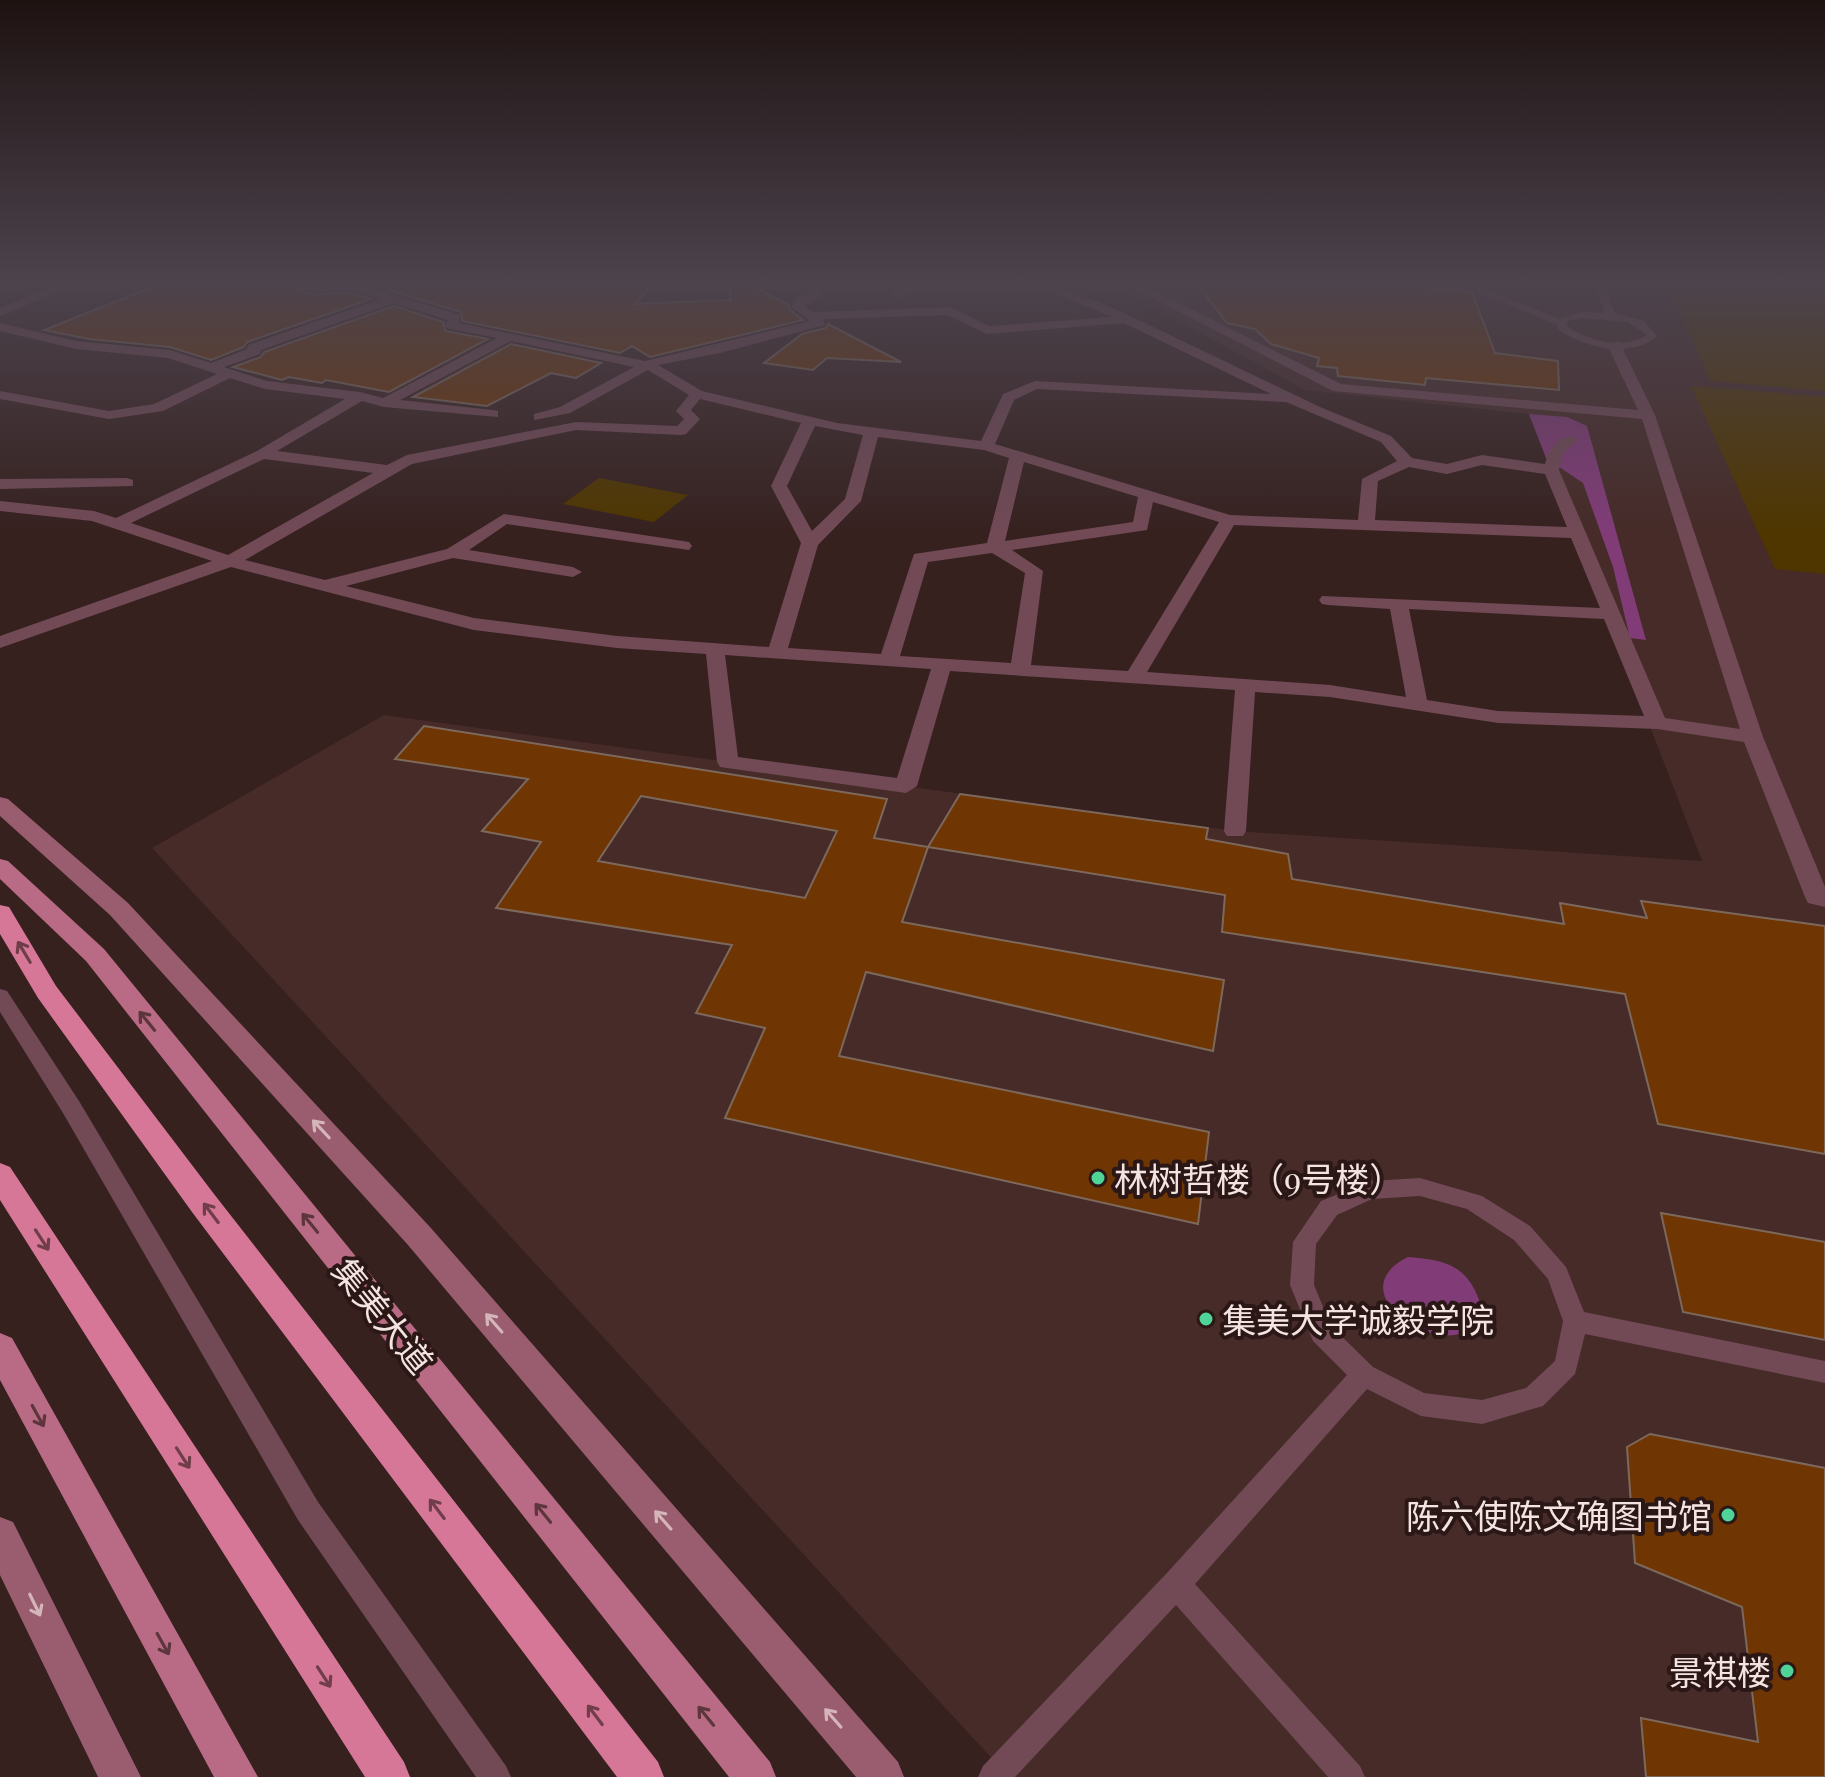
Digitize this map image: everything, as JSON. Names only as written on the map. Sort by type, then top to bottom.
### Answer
[{"type":"highway","points":[[0,913],[47,992],[203,1203],[643,1777]]},
{"type":"highway","points":[[0,1175],[389,1777]]},
{"type":"main road","points":[[0,804],[119,909],[419,1236],[883,1777]]},
{"type":"main road","name":"集美大道","points":[[0,866],[95,955],[755,1777]]},
{"type":"main road","points":[[0,1348],[237,1777]]},
{"type":"main road","points":[[0,1535],[120,1777]]},
{"type":"street","points":[[212,367],[265,385],[360,396],[384,403],[493,414]]},
{"type":"street","points":[[384,403],[452,367]]},
{"type":"street","points":[[539,417],[565,410],[648,367]]},
{"type":"street","points":[[652,367],[697,394],[810,420],[986,446],[1229,520],[1578,533]]},
{"type":"street","points":[[1226,367],[1386,439],[1407,462]]},
{"type":"street","points":[[1296,367],[1338,388]]},
{"type":"street","points":[[1625,367],[1648,415],[1753,737],[1817,897],[1825,899]]},
{"type":"street","points":[[0,395],[109,415],[158,408],[230,373]]},
{"type":"street","points":[[986,446],[1008,397],[1035,385],[1295,400],[1338,388],[1648,415]]},
{"type":"street","points":[[0,642],[230,561],[407,460],[576,426],[681,431],[693,419],[683,411],[697,394]]},
{"type":"street","points":[[116,524],[262,454],[360,396]]},
{"type":"street","points":[[810,420],[779,486],[810,543]]},
{"type":"street","points":[[777,653],[810,543],[853,501],[872,431]]},
{"type":"street","points":[[1569,440],[1556,451],[1551,470],[1657,723]]},
{"type":"street","points":[[262,454],[389,470]]},
{"type":"street","points":[[995,547],[1018,455]]},
{"type":"street","points":[[1366,525],[1370,479],[1407,462],[1447,469],[1482,460],[1551,470]]},
{"type":"street","points":[[0,484],[127,483]]},
{"type":"street","points":[[889,661],[920,558],[1141,526],[1146,495]]},
{"type":"street","points":[[0,506],[94,516],[230,561],[474,624],[617,642],[1330,691],[1498,717],[1657,723],[1753,737]]},
{"type":"street","points":[[325,586],[453,553],[504,519],[683,546]]},
{"type":"street","points":[[1134,677],[1229,520]]},
{"type":"street","points":[[995,547],[1034,571],[1020,670]]},
{"type":"street","points":[[453,553],[573,572]]},
{"type":"street","points":[[1328,600],[1611,614]]},
{"type":"street","points":[[1398,603],[1418,705]]},
{"type":"street","points":[[715,649],[728,762],[906,786],[942,664]]},
{"type":"street","points":[[1235,831],[1245,685]]},
{"type":"lane","points":[[0,996],[71,1107],[308,1511],[495,1777]]},
{"type":"lane","points":[[1420,1187],[1461,1198],[1474,1202],[1522,1233],[1558,1274],[1575,1321],[1566,1366],[1534,1398],[1482,1412],[1421,1404],[1364,1375],[1322,1333],[1302,1285],[1305,1242],[1329,1208],[1370,1190],[1420,1187]]},
{"type":"lane","points":[[1575,1321],[1825,1372]]},
{"type":"lane","points":[[994,1777],[1176,1584],[1364,1375]]},
{"type":"lane","points":[[1176,1584],[1349,1777]]},
{"type":"shaded area","name":"集美大学诚毅学院","points":[[1263,367],[1825,367],[1825,1777],[1009,1777],[152,848],[384,715],[1235,831],[1702,861],[1529,414],[1305,390]]},
{"type":"shaded area","points":[[1705,367],[1825,367],[1825,391],[1711,381]]},
{"type":"shaded area","points":[[1691,386],[1825,397],[1825,574],[1775,569]]},
{"type":"shaded area","points":[[1529,414],[1567,417],[1587,426],[1646,640],[1630,638],[1613,567],[1583,483],[1546,458]]},
{"type":"shaded area","points":[[599,478],[688,495],[654,522],[563,504]]},
{"type":"shaded area","points":[[1408,1257],[1435,1260],[1456,1268],[1464,1275],[1482,1309],[1469,1329],[1446,1335],[1428,1332],[1395,1313],[1386,1299],[1383,1284],[1390,1270]]},
{"type":"building","points":[[233,367],[436,367],[389,392],[326,380],[322,383],[289,377],[282,380]]},
{"type":"building","points":[[469,367],[594,367],[576,378],[551,373],[487,406],[413,397]]},
{"type":"building","points":[[1326,367],[1558,367],[1559,390],[1426,378],[1425,385],[1338,376],[1337,368]]},
{"type":"building","points":[[424,726],[887,799],[874,838],[928,847],[902,922],[1224,980],[1213,1051],[866,972],[839,1056],[1209,1132],[1198,1224],[725,1118],[765,1028],[696,1013],[732,945],[496,908],[541,842],[482,831],[528,779],[395,759]],"holes":[[[641,796],[837,831],[805,898],[598,861]]]},
{"type":"building","points":[[960,794],[1208,828],[1206,839],[1288,854],[1292,879],[1564,924],[1560,903],[1647,918],[1641,901],[1825,926],[1825,1154],[1658,1124],[1625,994],[1222,932],[1225,895],[928,847]]},
{"type":"building","points":[[1661,1213],[1825,1242],[1825,1340],[1683,1312]]},
{"type":"building","name":"陈六使陈文确图书馆","points":[[1650,1434],[1825,1468],[1825,1777],[1646,1777],[1641,1718],[1758,1742],[1742,1607],[1635,1563],[1627,1447]]},
{"type":"place","name":"林树哲楼（9号楼）","points":[[1098,1178]]},
{"type":"place","name":"集美大学诚毅学院","points":[[1206,1319]]},
{"type":"place","name":"陈六使陈文确图书馆","points":[[1728,1515]]},
{"type":"place","name":"景祺楼","points":[[1787,1671]]}]
